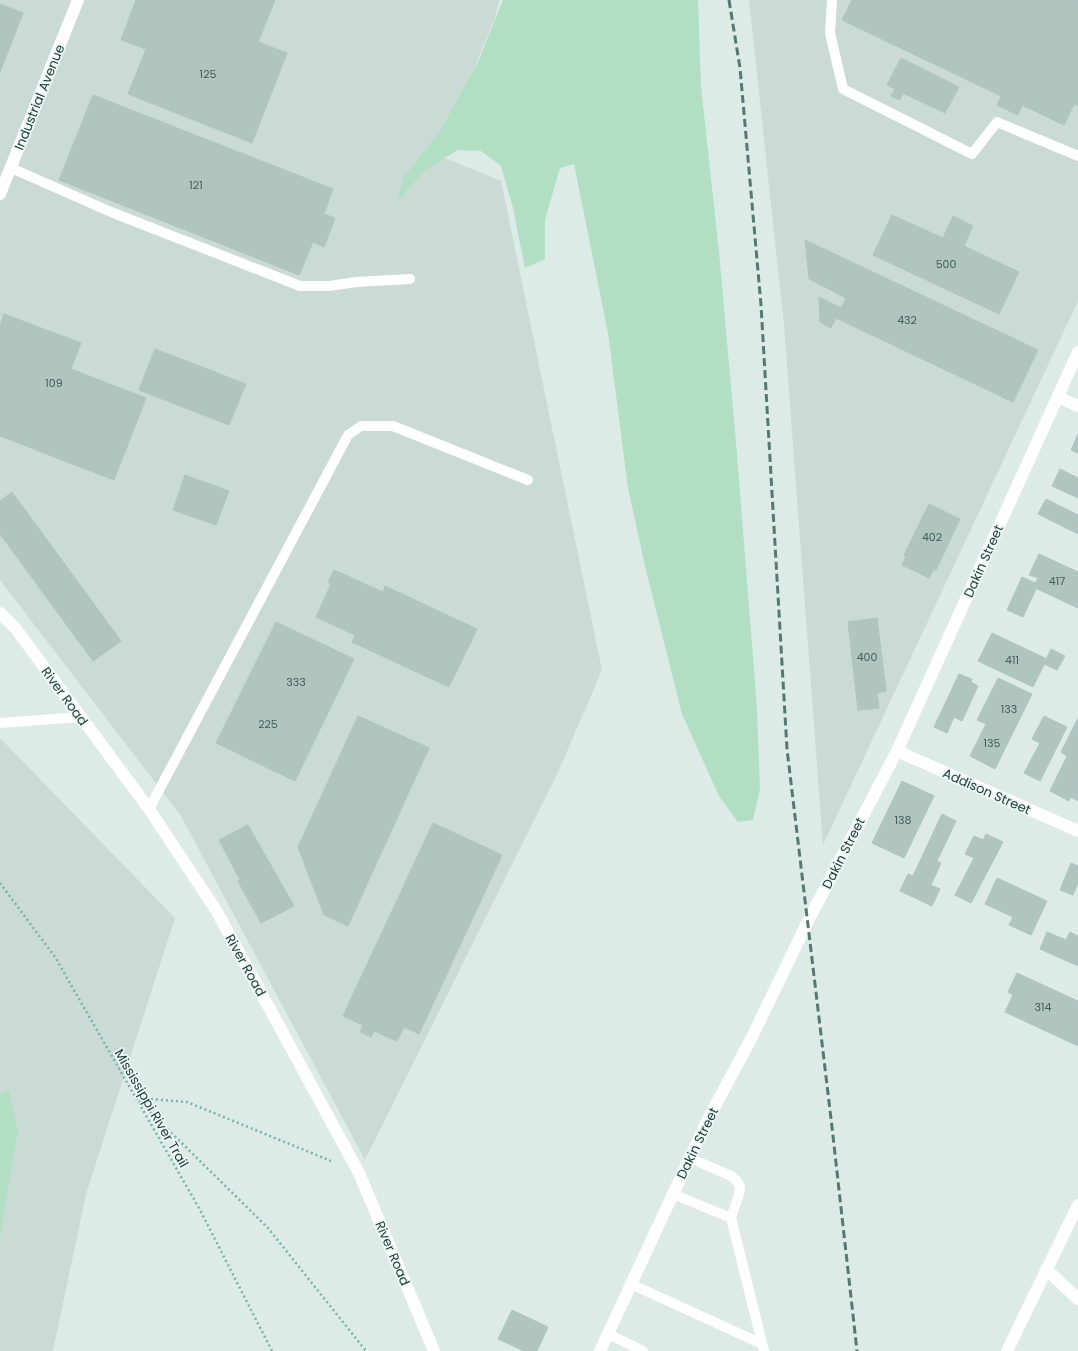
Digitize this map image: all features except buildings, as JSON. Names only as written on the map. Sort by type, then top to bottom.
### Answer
[{"type":"street","name":"Industrial Avenue","points":[[0,194],[78,0]]},
{"type":"street","name":"Dakin Street","points":[[600,1351],[707,1121],[751,1039],[807,923],[897,751],[1078,352]]},
{"type":"street","points":[[1058,397],[1078,406]]},
{"type":"street","name":"River Road","points":[[0,612],[16,629],[81,716],[148,809],[216,910],[359,1173],[434,1351]]},
{"type":"street","name":"Addison Street","points":[[897,751],[1078,831]]},
{"type":"street","points":[[1007,1351],[1078,1206]]},
{"type":"street","points":[[1046,1269],[1078,1299]]},
{"type":"lane","points":[[832,0],[830,33],[843,89],[972,154],[997,122],[1078,156]]},
{"type":"lane","points":[[11,168],[111,212],[300,286],[329,286],[356,282],[410,279]]},
{"type":"lane","points":[[148,809],[348,435],[361,426],[393,426],[528,480]]},
{"type":"lane","points":[[0,723],[81,716]]},
{"type":"lane","points":[[690,1158],[731,1176],[737,1181],[740,1187],[731,1218],[763,1347]]},
{"type":"lane","points":[[673,1194],[731,1218]]},
{"type":"lane","points":[[631,1284],[763,1347]]},
{"type":"lane","points":[[608,1334],[643,1351]]},
{"type":"path","name":"Mississippi River Trail","points":[[0,883],[55,957],[199,1208],[272,1351]]},
{"type":"path","points":[[136,1098],[187,1102],[359,1173]]},
{"type":"path","points":[[136,1098],[268,1228],[366,1351]]},
{"type":"shaded area","points":[[0,0],[499,0],[495,18],[438,155],[501,181],[602,670],[559,770],[365,1160],[181,816],[0,580]]},
{"type":"shaded area","points":[[749,0],[1078,0],[1078,301],[823,845],[784,325]]},
{"type":"shaded area","points":[[0,738],[175,918],[86,1194],[53,1351],[0,1351]]},
{"type":"green space","points":[[503,0],[698,0],[701,86],[719,252],[757,708],[760,789],[753,820],[738,822],[719,796],[682,714],[645,566],[628,488],[608,333],[574,164],[560,168],[545,220],[545,259],[525,268],[513,208],[501,166],[481,151],[458,150],[425,170],[398,201],[403,178],[439,133],[478,62]]},
{"type":"green space","points":[[9,1091],[18,1131],[0,1239],[0,1095]]},
{"type":"railway","points":[[729,0],[740,68],[761,305],[787,749],[857,1351]]}]
